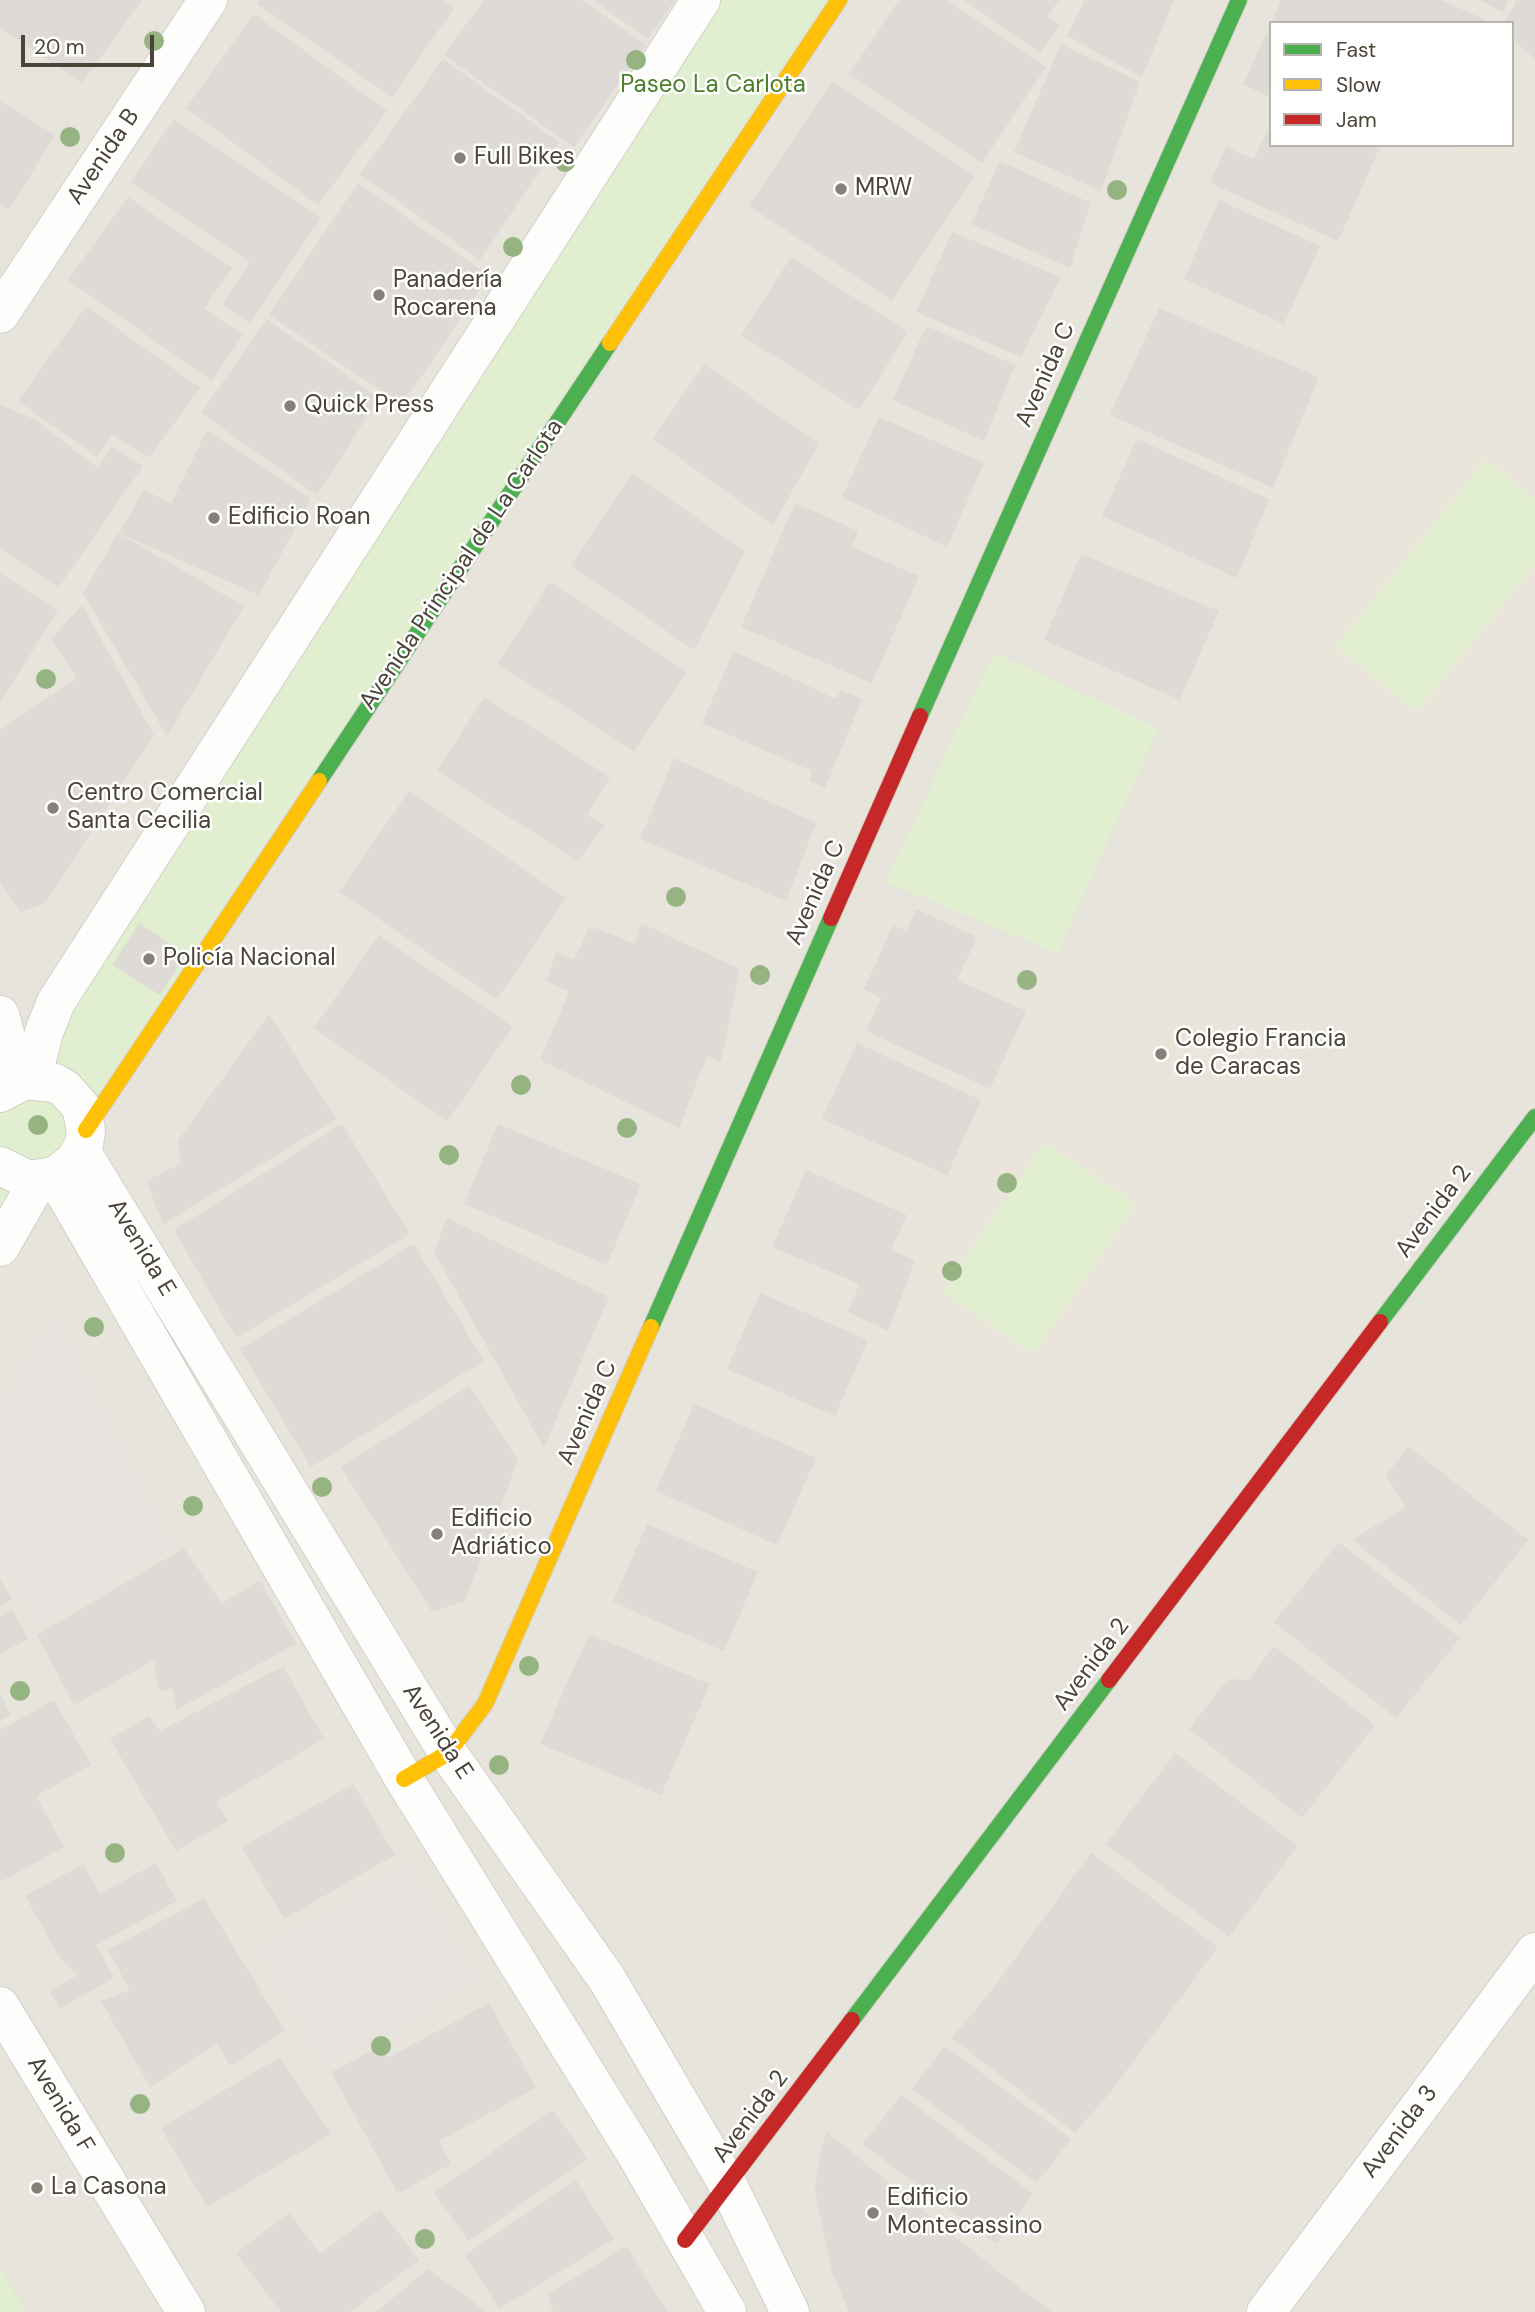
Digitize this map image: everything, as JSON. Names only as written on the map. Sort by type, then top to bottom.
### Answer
[{"type":"street","name":"Avenida B","points":[[0,314],[208,0]]},
{"type":"street","points":[[17,1085],[56,1002],[701,0]]},
{"type":"street","name":"Avenida Principal de La Carlota","points":[[0,1247],[65,1159],[839,0]]},
{"type":"street","name":"Avenida C","points":[[404,1779],[448,1753],[485,1704],[998,538],[1239,0]]},
{"type":"street","points":[[0,1015],[10,1043],[17,1085]]},
{"type":"street","points":[[0,1166],[19,1178],[65,1159],[81,1107],[65,1089],[55,1083],[17,1085]]},
{"type":"street","name":"Avenida 2","points":[[685,2239],[1535,1117]]},
{"type":"street","name":"Avenida E","points":[[65,1159],[448,1753],[607,1979],[728,2185],[790,2312]]},
{"type":"street","name":"Avenida E","points":[[65,1159],[404,1779],[727,2312]]},
{"type":"street","name":"Avenida 3","points":[[1266,2312],[1535,1952]]},
{"type":"street","name":"Avenida F","points":[[0,2006],[186,2312]]},
{"type":"shaded area","points":[[0,0],[1535,0],[1535,2312],[0,2312]]},
{"type":"shaded area","name":"Colegio Francia de Caracas","points":[[1514,116],[1535,124],[1535,757],[623,1908],[881,1351],[1457,147],[1514,147]]},
{"type":"shaded area","points":[[53,1310],[174,1546],[39,1627],[0,1563],[0,1403]]},
{"type":"shaded area","points":[[409,1863],[478,1981],[324,2069],[256,1951]]},
{"type":"green space","name":"Paseo La Carlota","points":[[701,0],[839,0],[0,1247],[0,1093],[44,1032]]},
{"type":"green space","points":[[1486,460],[1535,499],[1535,564],[1417,711],[1336,647]]},
{"type":"green space","points":[[993,653],[1159,728],[1057,953],[886,882]]},
{"type":"green space","points":[[1045,1142],[1135,1204],[1033,1354],[943,1292]]},
{"type":"green space","points":[[0,2269],[26,2312],[0,2312]]},
{"type":"building","points":[[0,0],[142,0],[82,83],[0,28]]},
{"type":"building","points":[[259,0],[442,0],[454,8],[392,97],[257,4]]},
{"type":"building","points":[[484,0],[582,0],[646,45],[574,147],[444,55]]},
{"type":"building","points":[[593,0],[675,0],[648,39]]},
{"type":"building","points":[[899,0],[946,0],[1046,67],[982,163],[849,74]]},
{"type":"building","points":[[964,0],[1059,0],[1047,17],[1060,26],[1040,53]]},
{"type":"building","points":[[1085,0],[1174,0],[1142,77],[1067,36]]},
{"type":"building","points":[[1281,0],[1441,0],[1486,20],[1485,21],[1272,21]]},
{"type":"building","points":[[1479,0],[1509,0],[1503,12]]},
{"type":"building","points":[[1517,0],[1535,0],[1535,59],[1514,41],[1514,21],[1505,21]]},
{"type":"building","points":[[254,14],[387,111],[318,205],[186,108]]},
{"type":"building","points":[[1269,27],[1269,96],[1243,85]]},
{"type":"building","points":[[1061,44],[1140,82],[1101,191],[1014,152]]},
{"type":"building","name":"Full Bikes","points":[[443,59],[559,142],[480,260],[360,174]]},
{"type":"building","points":[[832,81],[975,176],[892,301],[749,206]]},
{"type":"building","points":[[0,101],[55,135],[9,210],[0,204]]},
{"type":"building","points":[[174,119],[321,218],[250,323],[222,304],[250,262],[131,182]]},
{"type":"building","points":[[1269,127],[1269,147],[1380,147],[1338,241],[1210,183],[1226,147],[1254,159]]},
{"type":"building","points":[[1000,161],[1091,203],[1070,268],[971,224]]},
{"type":"building","name":"Panadería Rocarena","points":[[358,183],[489,276],[402,405],[269,315]]},
{"type":"building","points":[[128,197],[232,268],[204,309],[243,335],[212,381],[68,280]]},
{"type":"building","points":[[1219,200],[1320,246],[1284,324],[1184,279]]},
{"type":"building","points":[[952,232],[1061,277],[1021,357],[916,312]]},
{"type":"building","points":[[791,257],[908,332],[859,410],[741,335]]},
{"type":"building","points":[[86,306],[200,388],[149,458],[112,435],[97,457],[18,401]]},
{"type":"building","points":[[1159,308],[1319,377],[1273,488],[1110,415]]},
{"type":"building","name":"Quick Press","points":[[267,319],[379,398],[317,495],[201,413]]},
{"type":"building","points":[[926,326],[1015,365],[984,441],[893,400]]},
{"type":"building","points":[[704,364],[819,444],[773,525],[653,439]]},
{"type":"building","points":[[0,405],[34,419],[98,468],[112,446],[143,466],[59,587],[0,549]]},
{"type":"building","points":[[879,417],[984,463],[947,547],[842,497]]},
{"type":"building","name":"Edificio Roan","points":[[207,430],[311,499],[259,595],[119,533],[144,490],[171,503]]},
{"type":"building","points":[[1137,439],[1269,499],[1237,578],[1102,516]]},
{"type":"building","points":[[632,473],[745,551],[694,650],[571,566]]},
{"type":"building","points":[[795,503],[858,531],[851,547],[919,576],[872,683],[741,627]]},
{"type":"building","points":[[118,533],[244,606],[167,736],[83,593]]},
{"type":"building","points":[[1081,554],[1219,611],[1180,700],[1044,640]]},
{"type":"building","points":[[0,573],[58,611],[0,702]]},
{"type":"building","points":[[550,582],[687,672],[634,751],[498,664]]},
{"type":"building","name":"Centro Comercial Santa Cecilia","points":[[82,605],[154,735],[45,903],[21,912],[0,882],[0,730],[77,678],[51,639]]},
{"type":"building","points":[[734,651],[836,699],[841,690],[862,699],[825,788],[809,781],[812,771],[702,723]]},
{"type":"building","points":[[484,697],[610,777],[587,815],[605,825],[578,861],[437,771]]},
{"type":"building","points":[[674,758],[816,823],[786,901],[640,839]]},
{"type":"building","points":[[409,791],[566,898],[497,999],[339,892]]},
{"type":"building","points":[[916,909],[977,937],[957,980],[1026,1011],[990,1089],[866,1031],[881,998],[864,989],[893,925],[906,931]]},
{"type":"building","name":"Policía Nacional","points":[[139,923],[186,954],[160,995],[112,965]]},
{"type":"building","points":[[641,923],[740,969],[721,1062],[707,1055],[679,1128],[540,1060],[569,992],[547,981],[556,951],[574,960],[590,926],[635,944]]},
{"type":"building","points":[[379,935],[513,1027],[447,1121],[314,1028]]},
{"type":"building","points":[[269,1014],[336,1119],[163,1224],[146,1181],[182,1163],[177,1142]]},
{"type":"building","points":[[857,1043],[981,1100],[947,1175],[822,1119]]},
{"type":"building","points":[[342,1124],[410,1234],[236,1338],[174,1230]]},
{"type":"building","points":[[498,1124],[641,1184],[607,1265],[464,1204]]},
{"type":"building","points":[[806,1170],[907,1215],[891,1249],[915,1261],[888,1331],[848,1312],[859,1284],[772,1247]]},
{"type":"building","points":[[447,1218],[609,1297],[544,1448],[434,1252]]},
{"type":"building","points":[[414,1244],[484,1361],[311,1467],[240,1349]]},
{"type":"building","points":[[760,1293],[868,1340],[835,1416],[727,1369]]},
{"type":"building","name":"Edificio Adriático","points":[[469,1386],[518,1460],[465,1601],[432,1612],[341,1467]]},
{"type":"building","points":[[694,1404],[816,1458],[777,1545],[656,1491]]},
{"type":"building","points":[[1408,1446],[1528,1540],[1461,1625],[1352,1540],[1406,1507],[1386,1476]]},
{"type":"building","points":[[647,1524],[758,1572],[724,1651],[613,1602]]},
{"type":"building","points":[[1339,1542],[1460,1638],[1396,1718],[1274,1622]]},
{"type":"building","points":[[184,1548],[221,1603],[260,1581],[296,1644],[176,1710],[173,1689],[159,1691],[154,1660],[74,1705],[37,1635]]},
{"type":"building","points":[[0,1579],[12,1599],[0,1607]]},
{"type":"building","points":[[12,1610],[28,1639],[0,1654],[0,1617]]},
{"type":"building","points":[[589,1634],[710,1684],[661,1795],[540,1744]]},
{"type":"building","points":[[1274,1646],[1375,1725],[1302,1818],[1189,1729],[1228,1679],[1248,1680]]},
{"type":"building","points":[[283,1666],[324,1739],[216,1802],[228,1821],[176,1851],[110,1739],[149,1716],[160,1731]]},
{"type":"building","points":[[0,1694],[11,1715],[0,1720]]},
{"type":"building","points":[[54,1700],[91,1765],[36,1796],[64,1847],[0,1882],[0,1730]]},
{"type":"building","points":[[1175,1753],[1298,1846],[1229,1937],[1106,1844]]},
{"type":"building","points":[[353,1784],[395,1855],[284,1919],[242,1847]]},
{"type":"building","points":[[1091,1853],[1218,1947],[1112,2090],[1075,2133],[952,2038],[992,1990]]},
{"type":"building","points":[[156,1863],[177,1901],[96,1945],[114,1978],[60,2008],[50,1991],[78,1975],[59,1957],[25,1896],[83,1864],[100,1894]]},
{"type":"building","points":[[204,1898],[285,2031],[230,2066],[217,2043],[150,2087],[101,2001],[130,1990],[108,1950]]},
{"type":"building","points":[[489,2003],[536,2088],[439,2141],[451,2164],[398,2194],[331,2072],[381,2046],[388,2058]]},
{"type":"building","points":[[945,2046],[1071,2139],[1037,2183],[912,2089]]},
{"type":"building","points":[[280,2057],[331,2134],[207,2207],[161,2128]]},
{"type":"building","points":[[901,2095],[1033,2194],[996,2244],[863,2144]]},
{"type":"building","points":[[553,2110],[587,2159],[468,2241],[434,2192]]},
{"type":"building","name":"Edificio Montecassino","points":[[827,2132],[1005,2277],[1053,2312],[849,2312],[832,2272],[815,2191],[820,2152]]},
{"type":"building","points":[[576,2180],[614,2239],[499,2309],[465,2255]]},
{"type":"building","points":[[380,2209],[419,2260],[350,2312],[281,2312],[236,2253],[289,2213],[320,2254]]},
{"type":"building","points":[[626,2246],[668,2312],[553,2312],[547,2295]]},
{"type":"building","points":[[428,2269],[487,2312],[376,2312]]},
{"type":"traffic: fast","points":[[920,716],[1239,0]]},
{"type":"traffic: fast","points":[[319,781],[610,343]]},
{"type":"traffic: fast","points":[[651,1327],[831,918]]},
{"type":"traffic: fast","points":[[1380,1322],[1535,1117]]},
{"type":"traffic: fast","points":[[852,2020],[1109,1680]]},
{"type":"traffic: slow","points":[[610,343],[839,0]]},
{"type":"traffic: slow","points":[[86,1130],[319,781]]},
{"type":"traffic: slow","points":[[404,1779],[448,1753],[485,1704],[651,1327]]},
{"type":"traffic: jam","points":[[831,918],[920,716]]},
{"type":"traffic: jam","points":[[1109,1680],[1380,1322]]},
{"type":"traffic: jam","points":[[685,2240],[852,2020]]},
{"type":"place","name":"Full Bikes","points":[[460,158]]},
{"type":"place","name":"MRW","points":[[841,189]]},
{"type":"place","name":"Panadería Rocarena","points":[[379,295]]},
{"type":"place","name":"Quick Press","points":[[290,406]]},
{"type":"place","name":"Edificio Roan","points":[[214,518]]},
{"type":"place","name":"Centro Comercial Santa Cecilia","points":[[53,808]]},
{"type":"place","name":"Policía Nacional","points":[[149,959]]},
{"type":"place","name":"Colegio Francia de Caracas","points":[[1161,1054]]},
{"type":"place","name":"Edificio Adriático","points":[[437,1534]]},
{"type":"place","name":"La Casona","points":[[37,2188]]},
{"type":"place","name":"Edificio Montecassino","points":[[873,2213]]}]
